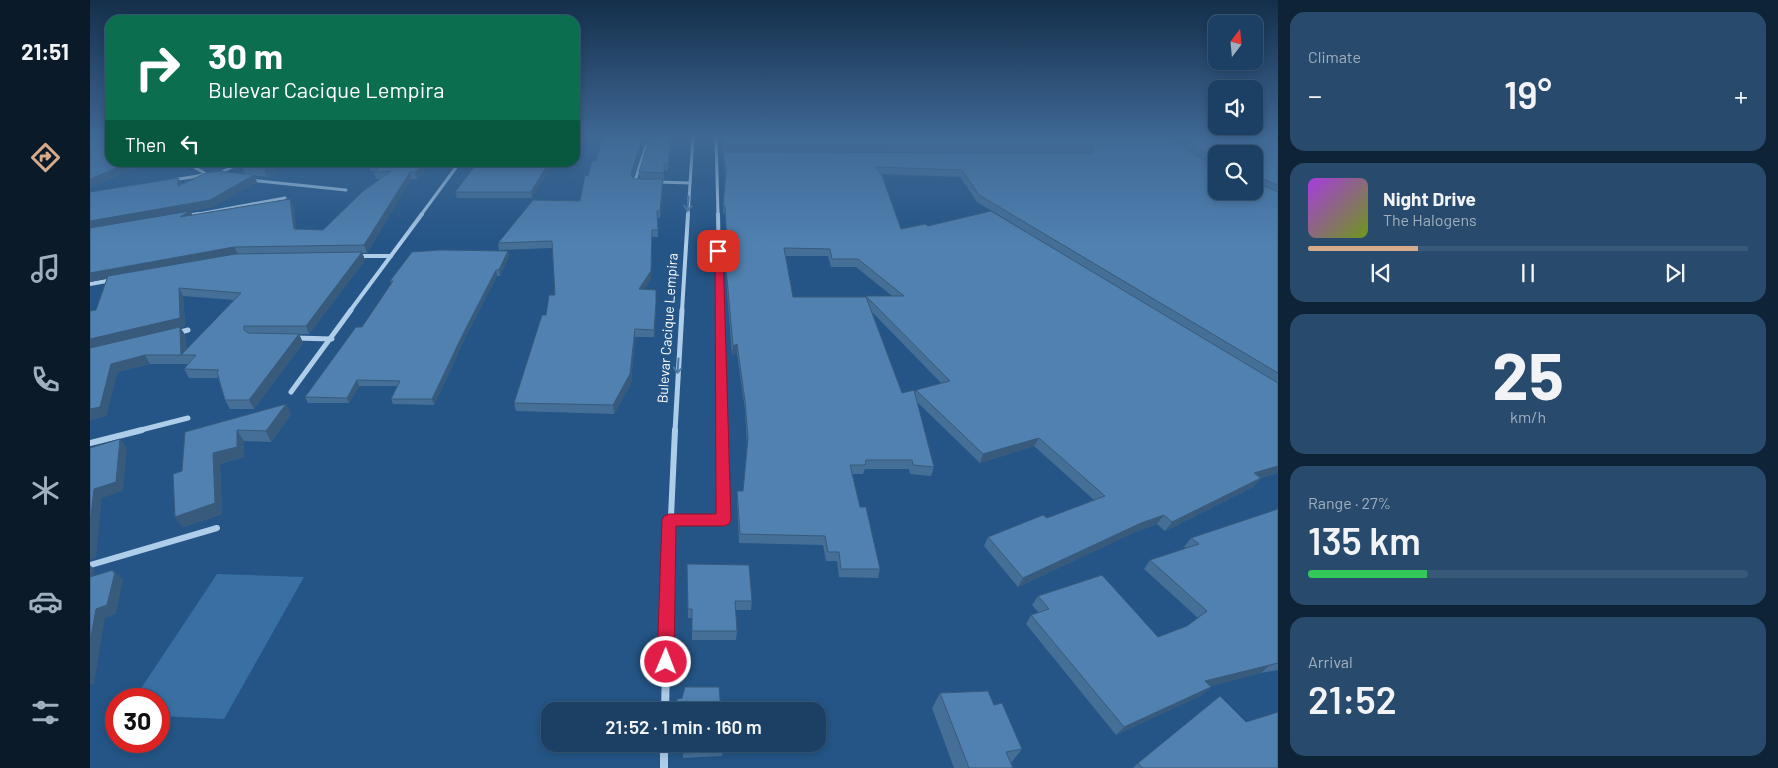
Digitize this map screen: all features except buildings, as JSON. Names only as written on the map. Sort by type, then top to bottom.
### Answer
[{"type":"street","points":[[204,173],[208,175]]},
{"type":"street","points":[[169,181],[223,173]]},
{"type":"street","points":[[292,392],[452,173]]},
{"type":"street","points":[[637,173],[634,181],[646,182]]},
{"type":"street","name":"Bulevar Cacique Lempira","points":[[665,702],[669,520],[691,173]]},
{"type":"street","points":[[669,520],[724,520],[716,173]]},
{"type":"street","points":[[215,174],[223,175]]},
{"type":"street","points":[[247,180],[346,190]]},
{"type":"street","points":[[655,182],[690,182]]},
{"type":"street","points":[[178,217],[285,198]]},
{"type":"street","points":[[355,256],[391,256]]},
{"type":"street","points":[[90,284],[118,279]]},
{"type":"street","points":[[170,334],[188,330]]},
{"type":"street","points":[[288,338],[332,339]]},
{"type":"street","points":[[90,443],[188,418]]},
{"type":"street","points":[[90,565],[217,528]]},
{"type":"street","points":[[664,752],[664,768]]},
{"type":"shaded area","points":[[217,574],[304,577],[224,719],[170,717],[170,688],[141,688]]},
{"type":"route","points":[[666,662],[669,520],[724,520],[718,251]]}]
